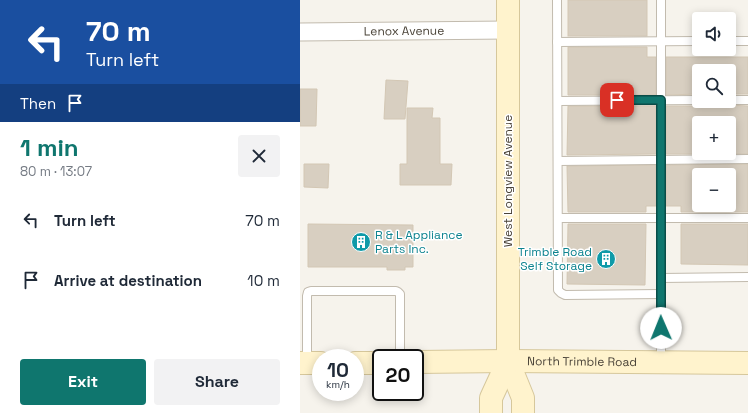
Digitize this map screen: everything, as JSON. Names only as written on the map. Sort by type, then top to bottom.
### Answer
[{"type":"street","name":"West Longview Avenue","points":[[508,0],[508,362],[523,398],[523,413]]},
{"type":"street","name":"Lenox Avenue","points":[[300,32],[508,30]]},
{"type":"street","name":"North Trimble Road","points":[[424,362],[748,363]]},
{"type":"street","name":"West Longview Avenue","points":[[491,413],[491,398],[508,362]]},
{"type":"lane","points":[[557,0],[558,290],[565,295],[661,294]]},
{"type":"lane","points":[[661,0],[661,362]]},
{"type":"lane","points":[[558,42],[692,41]]},
{"type":"lane","points":[[736,41],[748,41]]},
{"type":"lane","points":[[558,101],[692,100]]},
{"type":"lane","points":[[736,100],[748,100]]},
{"type":"lane","points":[[558,160],[748,159]]},
{"type":"lane","points":[[558,218],[748,218]]},
{"type":"lane","points":[[661,278],[748,277]]},
{"type":"lane","points":[[309,363],[307,296],[308,292],[311,291],[398,292],[400,294],[400,349]]},
{"type":"building","points":[[568,0],[647,0],[647,36],[568,36]]},
{"type":"building","points":[[568,47],[647,47],[647,57],[656,57],[656,95],[568,95]]},
{"type":"building","points":[[666,57],[748,57],[748,94],[736,94],[736,64],[692,64],[692,94],[666,95]]},
{"type":"building","points":[[386,80],[408,81],[405,119],[384,119]]},
{"type":"building","points":[[300,89],[317,89],[316,126],[300,126]]},
{"type":"building","points":[[736,105],[748,106],[748,154],[736,154],[736,116],[692,116],[692,154],[666,154],[666,106],[692,106],[692,108],[736,108]]},
{"type":"building","points":[[568,106],[656,106],[656,154],[567,155]]},
{"type":"building","points":[[407,108],[433,108],[432,118],[440,118],[440,164],[452,164],[451,185],[400,185],[400,164],[407,164]]},
{"type":"building","points":[[304,164],[329,164],[328,188],[304,187]]},
{"type":"building","points":[[748,164],[748,212],[736,212],[736,168],[692,168],[692,212],[681,212],[681,206],[666,206],[666,165]]},
{"type":"building","points":[[656,165],[656,206],[646,206],[646,212],[568,212],[567,166]]},
{"type":"building","name":"R & L Appliance Parts Inc.","points":[[308,224],[413,225],[413,267],[405,267],[405,270],[387,270],[387,267],[308,267]]},
{"type":"building","name":"Trimble Road Self Storage","points":[[568,224],[646,224],[645,285],[567,284]]},
{"type":"building","points":[[681,224],[748,224],[748,265],[681,264]]},
{"type":"place","name":"R & L Appliance Parts Inc.","points":[[361,242]]},
{"type":"place","name":"Trimble Road Self Storage","points":[[606,259]]},
{"type":"route","points":[[617,100],[661,100],[661,328]]}]
